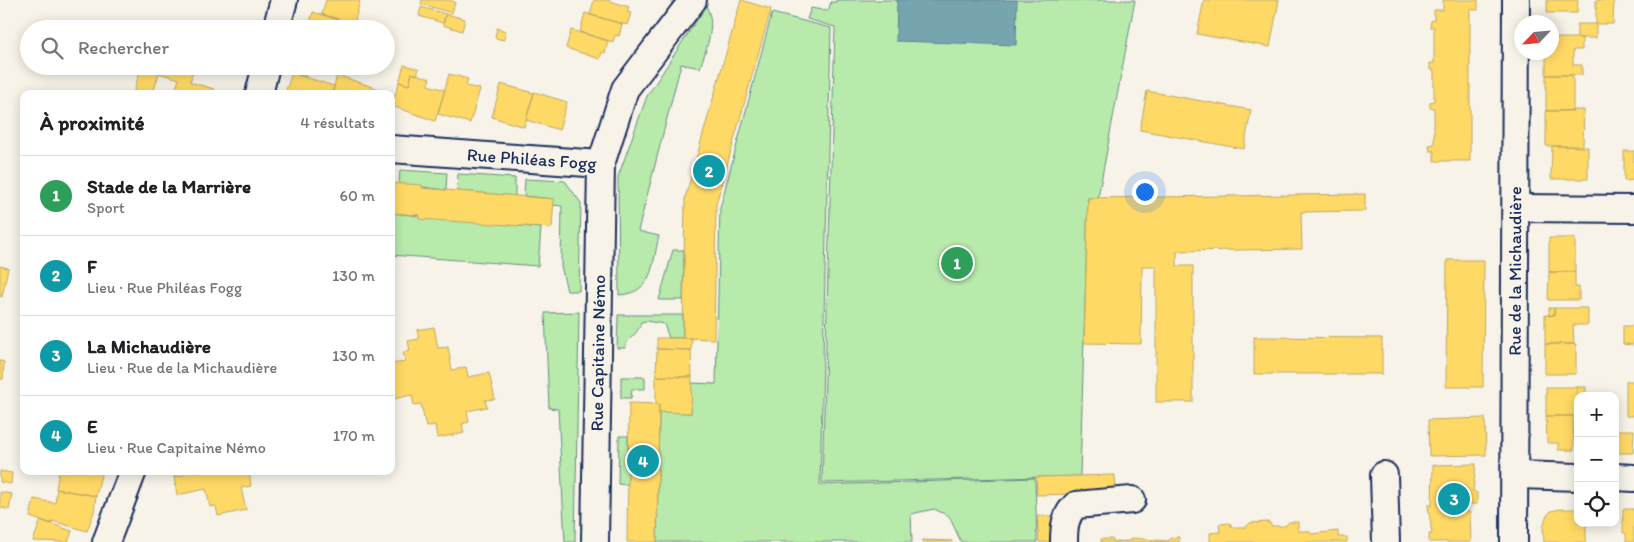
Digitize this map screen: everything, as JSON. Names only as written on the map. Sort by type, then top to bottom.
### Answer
[{"type":"street","points":[[278,20],[284,0]]},
{"type":"street","name":"Rue Philéas Fogg","points":[[395,149],[601,164],[625,89],[693,0]]},
{"type":"street","name":"Rue de la Michaudière","points":[[1514,542],[1516,0]]},
{"type":"street","points":[[260,90],[264,75]]},
{"type":"street","name":"Rue Capitaine Némo","points":[[595,542],[601,164]]},
{"type":"street","points":[[1516,208],[1634,209]]},
{"type":"street","points":[[106,542],[131,475]]},
{"type":"street","points":[[1384,475],[1386,542]]},
{"type":"street","points":[[1515,475],[1574,477]]},
{"type":"street","points":[[1619,477],[1634,478]]},
{"type":"street","points":[[1064,542],[1064,525],[1069,511],[1076,505],[1132,500]]},
{"type":"green space","points":[[836,0],[1135,0],[1098,198],[1088,198],[1080,476],[822,483],[835,27],[807,19],[811,8],[828,11],[831,2],[836,2]]},
{"type":"green space","points":[[706,6],[711,21],[711,29],[705,53],[700,68],[681,64],[638,231],[659,236],[650,275],[639,289],[619,295],[618,177],[647,96]]},
{"type":"green space","points":[[772,13],[831,28],[820,485],[1035,478],[1037,542],[961,542],[949,516],[934,509],[911,514],[912,542],[657,542],[659,412],[691,413],[691,383],[716,384],[720,208]]},
{"type":"green space","points":[[400,170],[447,173],[446,190],[399,184]]},
{"type":"green space","points":[[458,174],[515,178],[515,196],[457,191]]},
{"type":"green space","points":[[525,179],[565,181],[581,203],[579,291],[567,291],[561,266],[562,206],[553,205],[554,199],[524,196]]},
{"type":"green space","points":[[395,213],[541,228],[538,266],[395,255]]},
{"type":"green space","points":[[673,250],[684,250],[683,300],[659,300]]},
{"type":"green space","points":[[579,312],[575,542],[565,542],[558,409],[549,408],[545,313]]},
{"type":"green space","points":[[618,315],[683,315],[683,338],[669,338],[664,324],[646,321],[641,322],[640,327],[628,341],[625,348],[617,348]]},
{"type":"green space","points":[[621,377],[645,377],[645,389],[632,389],[631,398],[621,398]]},
{"type":"green space","points":[[619,436],[628,436],[628,485],[618,484]]},
{"type":"building: Logements","points":[[326,0],[360,0],[355,20],[341,20],[322,14]]},
{"type":"building: Logements","points":[[422,0],[448,0],[455,2],[452,13],[421,4]]},
{"type":"building: Logements","points":[[594,0],[607,0],[629,7],[627,12],[631,13],[627,25],[590,15]]},
{"type":"building: Logements","points":[[741,0],[771,9],[716,204],[714,339],[683,338],[685,198]]},
{"type":"building: Logements","points":[[1204,0],[1279,0],[1270,47],[1197,34]]},
{"type":"building: Logements","points":[[1443,0],[1478,0],[1478,10],[1470,10],[1470,161],[1434,161],[1434,151],[1430,151],[1429,145],[1434,144],[1434,108],[1430,108],[1430,102],[1434,101],[1434,70],[1430,70],[1430,63],[1434,63],[1434,27],[1430,27],[1431,21],[1434,20],[1434,10],[1443,10]]},
{"type":"building: Logements","points":[[1547,0],[1578,0],[1577,13],[1547,13]]},
{"type":"building: Logements","points":[[1596,0],[1614,0],[1613,24],[1596,24]]},
{"type":"building: Logements","points":[[421,7],[446,14],[443,23],[419,16]]},
{"type":"building: Logements","points":[[313,12],[339,20],[311,20]]},
{"type":"building: Logements","points":[[585,13],[622,24],[619,36],[615,35],[613,42],[580,32]]},
{"type":"building: Logements","points":[[446,14],[465,19],[462,31],[443,25]]},
{"type":"building: Logements","points":[[1577,24],[1596,24],[1596,38],[1577,38]]},
{"type":"building: Logements","points":[[497,28],[506,31],[504,40],[495,38]]},
{"type":"building: Logements","points":[[571,30],[608,41],[605,53],[602,52],[600,59],[566,48]]},
{"type":"building: Logements","points":[[1559,38],[1582,38],[1582,50],[1573,50],[1573,65],[1582,65],[1582,75],[1546,75],[1546,60],[1559,60]]},
{"type":"building: Logements","points":[[404,65],[419,69],[417,75],[412,73],[409,85],[399,82]]},
{"type":"building: Logements","points":[[412,73],[430,78],[428,85],[445,90],[435,121],[395,107],[395,96],[399,82],[409,85]]},
{"type":"building: Logements","points":[[449,74],[468,79],[466,86],[480,89],[470,123],[438,114]]},
{"type":"building: Logements","points":[[139,75],[158,75],[154,90],[134,90]]},
{"type":"building: Logements","points":[[166,75],[192,75],[190,82],[214,90],[175,90],[179,79]]},
{"type":"building: Logements","points":[[291,75],[298,75],[334,86],[333,90],[286,90]]},
{"type":"building: Logements","points":[[337,75],[382,90],[333,90]]},
{"type":"building: Logements","points":[[1546,75],[1573,75],[1573,111],[1546,111]]},
{"type":"building: Logements","points":[[501,84],[534,93],[524,127],[492,117]]},
{"type":"building: Logements","points":[[1147,91],[1251,110],[1244,149],[1140,130]]},
{"type":"building: Logements","points":[[534,92],[567,102],[559,130],[526,120]]},
{"type":"building: Logements","points":[[1584,110],[1583,146],[1546,146],[1546,111]]},
{"type":"building: Logements","points":[[1552,146],[1588,147],[1588,179],[1551,179]]},
{"type":"building: Logements","points":[[1624,151],[1634,151],[1634,180],[1624,181]]},
{"type":"building: Logements","points":[[395,183],[422,185],[422,188],[554,199],[552,228],[419,219],[419,215],[395,213]]},
{"type":"building: Logements","points":[[1365,194],[1365,211],[1301,212],[1302,249],[1177,251],[1177,266],[1193,266],[1193,402],[1156,402],[1156,266],[1142,266],[1141,344],[1084,343],[1088,198]]},
{"type":"building: Logements","points":[[1549,238],[1575,238],[1575,272],[1549,272]]},
{"type":"building: Logements","points":[[1447,260],[1484,260],[1483,387],[1446,387]]},
{"type":"building: Logements","points":[[0,266],[8,268],[2,297],[0,296]]},
{"type":"building: Logements","points":[[1549,272],[1575,272],[1575,287],[1579,287],[1579,300],[1548,300]]},
{"type":"building: Logements","points":[[1549,308],[1554,308],[1554,315],[1549,316]]},
{"type":"building: Logements","points":[[1554,308],[1588,308],[1588,325],[1573,325],[1574,344],[1545,344],[1545,315],[1554,315]]},
{"type":"building: Logements","points":[[1623,326],[1634,326],[1634,345],[1623,344]]},
{"type":"building: Logements","points":[[434,327],[438,348],[448,347],[452,370],[466,367],[468,377],[489,373],[495,399],[485,400],[487,407],[467,411],[469,422],[462,424],[464,433],[437,438],[435,425],[426,427],[421,404],[414,405],[412,395],[395,399],[395,363],[405,362],[403,352],[410,351],[408,341],[419,339],[417,330]]},
{"type":"building: Logements","points":[[1254,337],[1382,338],[1382,374],[1254,374]]},
{"type":"building: Logements","points":[[657,338],[692,338],[691,350],[657,349]]},
{"type":"building: Logements","points":[[1545,344],[1576,344],[1576,374],[1545,374]]},
{"type":"building: Logements","points":[[657,349],[691,350],[692,377],[656,376]]},
{"type":"building: Logements","points":[[0,361],[4,362],[3,379],[0,379]]},
{"type":"building: Logements","points":[[656,376],[692,377],[691,413],[659,412],[659,404],[656,404]]},
{"type":"building: Logements","points":[[1626,381],[1634,381],[1633,416],[1626,416]]},
{"type":"building: Logements","points":[[1546,387],[1577,387],[1577,392],[1574,392],[1574,416],[1546,416]]},
{"type":"building: Logements","points":[[1577,387],[1586,387],[1586,392],[1577,392]]},
{"type":"building: Logements","points":[[629,403],[659,404],[657,542],[627,542]]},
{"type":"building: Logements","points":[[1546,416],[1573,416],[1574,450],[1558,450],[1558,443],[1547,443]]},
{"type":"building: Logements","points":[[1485,418],[1486,455],[1429,456],[1428,420]]},
{"type":"building: Logements","points":[[1619,430],[1634,430],[1633,453],[1619,453]]},
{"type":"building: Logements","points":[[1476,464],[1473,491],[1477,493],[1477,504],[1467,504],[1467,512],[1470,512],[1471,542],[1429,542],[1429,534],[1432,534],[1428,505],[1432,505],[1433,465]]},
{"type":"building: Logements","points":[[0,471],[12,473],[11,484],[0,482]]},
{"type":"building: Logements","points":[[58,475],[101,475],[96,496],[56,489]]},
{"type":"building: Logements","points":[[184,475],[250,475],[251,486],[241,488],[246,510],[218,516],[216,506],[210,507],[206,489],[177,495],[174,477]]},
{"type":"building: Logements","points":[[1115,475],[1116,493],[1037,495],[1036,477]]},
{"type":"building: Logements","points":[[57,489],[96,496],[94,512],[87,531],[52,521],[51,524],[30,517],[34,499],[55,503]]},
{"type":"building: Logements","points":[[0,492],[12,494],[9,510],[0,507]]},
{"type":"building: Logements","points":[[1574,509],[1574,527],[1586,527],[1586,542],[1544,542],[1543,527],[1546,517],[1551,511]]},
{"type":"building: Logements","points":[[1623,509],[1634,509],[1634,542],[1626,542],[1626,533],[1623,533]]},
{"type":"building: Logements","points":[[1037,516],[1056,516],[1057,542],[1039,542]]},
{"type":"building: Logements","points":[[41,520],[72,531],[68,542],[33,541]]},
{"type":"building: Logements","points":[[1269,522],[1271,526],[1285,526],[1289,522],[1298,522],[1298,531],[1309,531],[1311,534],[1338,531],[1338,537],[1347,537],[1347,542],[1210,542],[1210,533],[1220,532],[1219,524],[1230,523],[1232,527],[1246,527],[1250,523]]},
{"type":"building: Logements","points":[[1179,537],[1179,542],[1114,542],[1129,541],[1131,538],[1168,541],[1170,538]]},
{"type":"building: Logements","points":[[1101,539],[1112,539],[1114,542],[1101,542]]},
{"type":"building: Logements","points":[[922,540],[952,541],[952,542],[922,542]]},
{"type":"building: Public","points":[[897,0],[1017,0],[1016,45],[896,41]]},
{"type":"place","name":"F","points":[[709,171]]},
{"type":"place","name":"Stade de la Marrière","points":[[957,263]]},
{"type":"place","name":"E","points":[[643,461]]},
{"type":"place","name":"La Michaudière","points":[[1454,499]]}]
